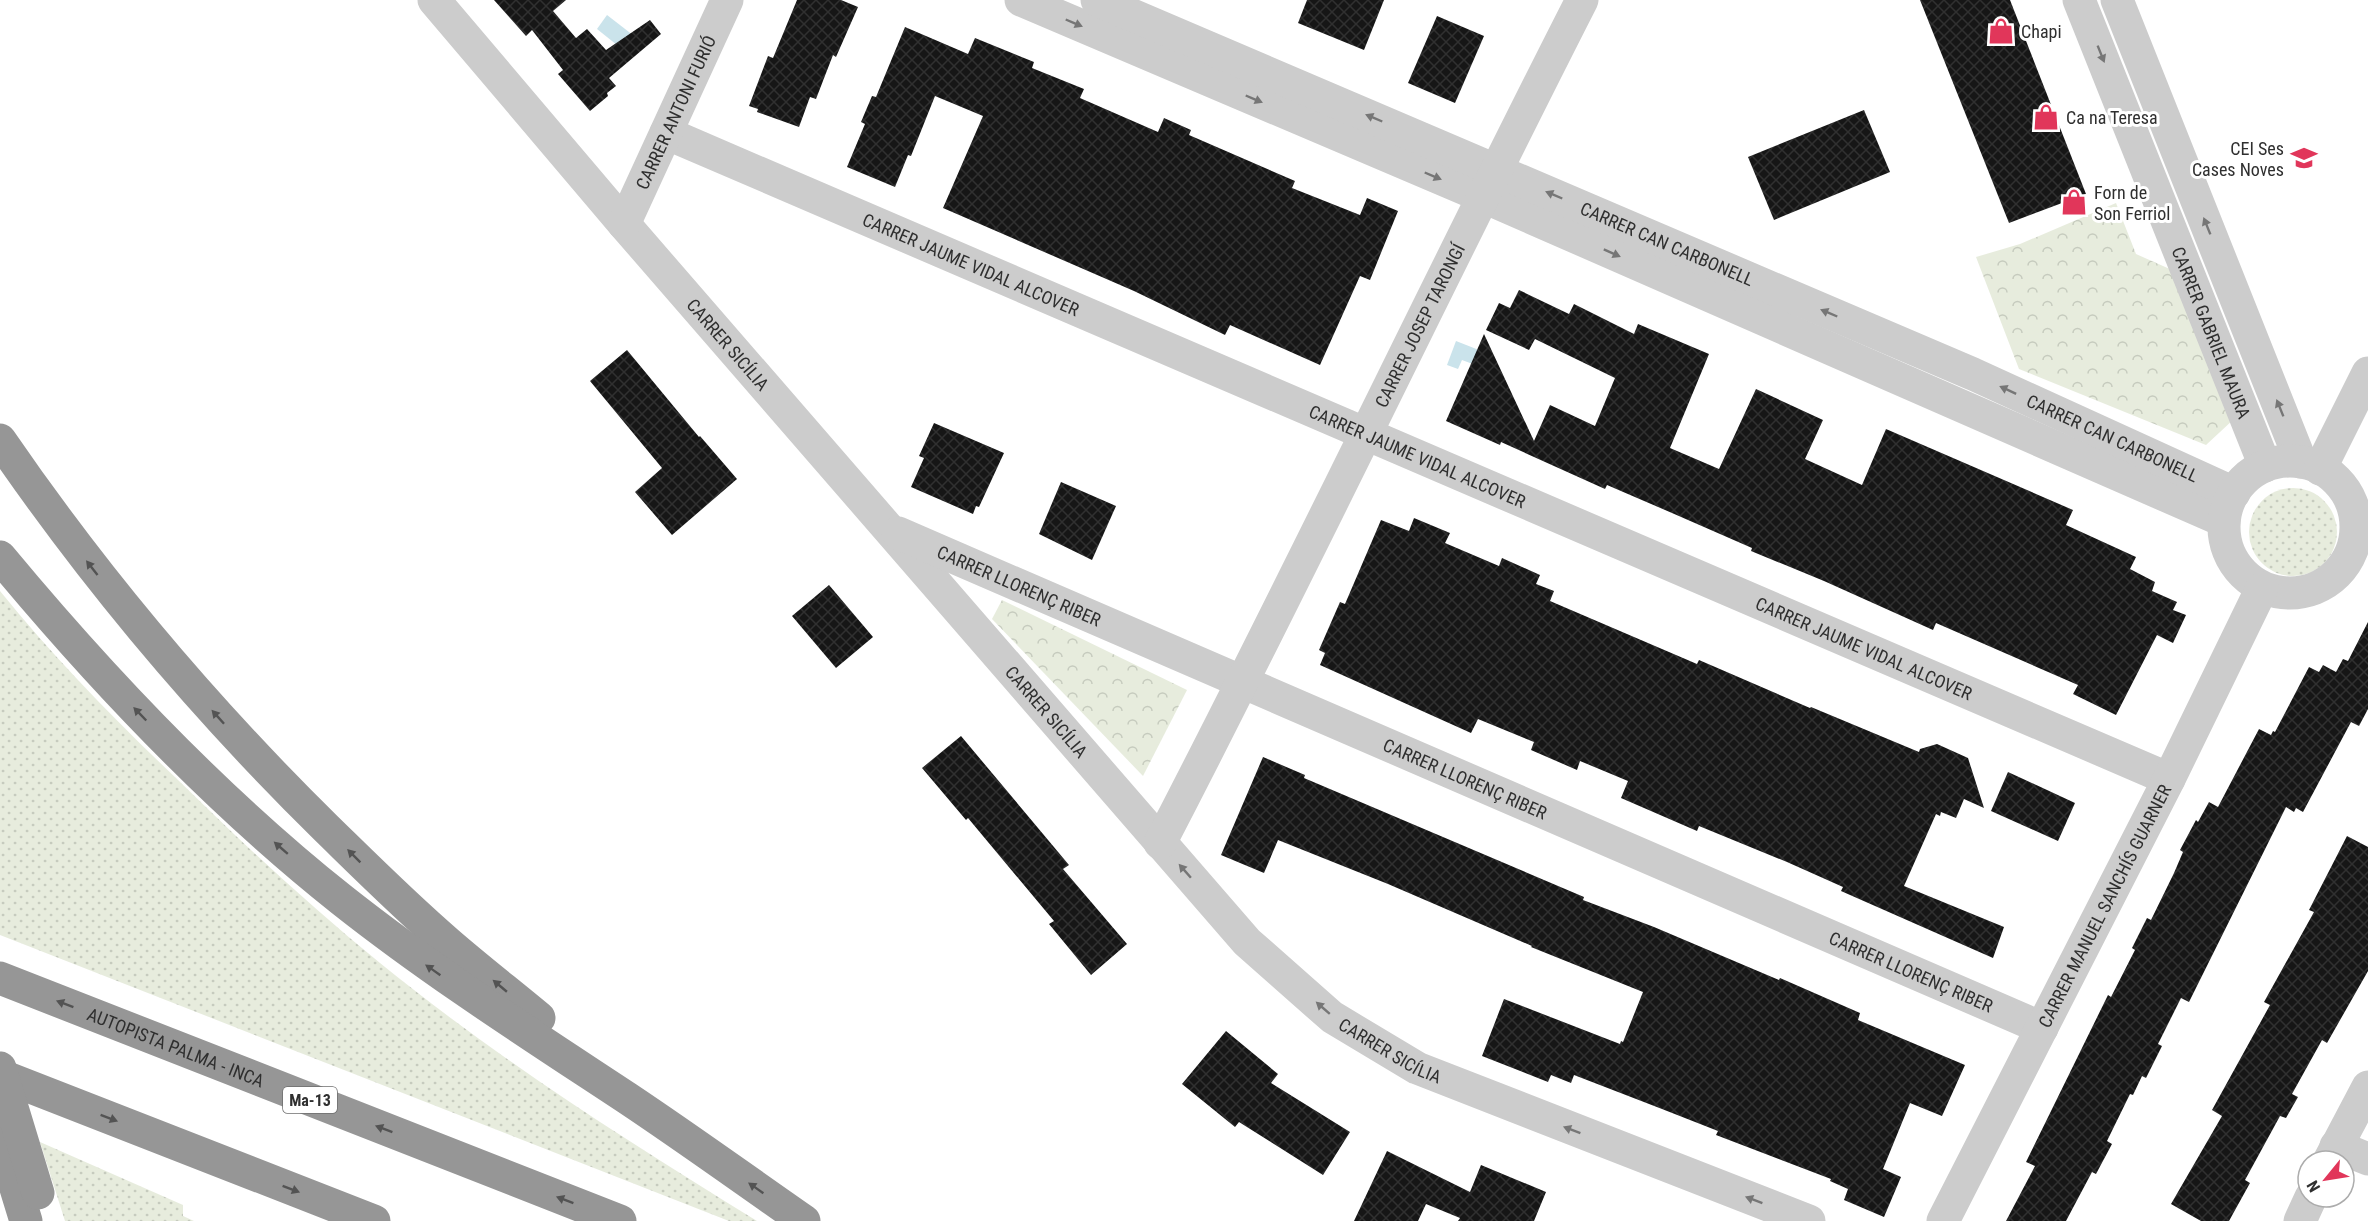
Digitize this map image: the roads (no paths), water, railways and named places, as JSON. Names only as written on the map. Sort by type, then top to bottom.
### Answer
[{"type":"highway","points":[[0,440],[56,520],[124,607],[215,714],[271,774],[374,876],[447,942],[674,1130]]},
{"type":"highway","points":[[0,557],[93,664],[171,746],[232,805],[340,898],[429,967],[674,1130],[804,1221]]},
{"type":"highway","name":"AUTOPISTA PALMA - INCA","points":[[0,978],[620,1221]]},
{"type":"highway","points":[[0,1068],[31,1205]]},
{"type":"highway","points":[[0,1075],[374,1221]]},
{"type":"highway","points":[[0,1136],[31,1205]]},
{"type":"street","name":"CARRER SICÍLIA","points":[[434,0],[624,224],[1255,950],[1332,1017],[1417,1068],[1809,1221]]},
{"type":"street","name":"CARRER ANTONI FURIÓ","points":[[624,224],[727,0]]},
{"type":"street","points":[[1021,0],[1489,183]]},
{"type":"street","name":"CARRER CAN CARBONELL","points":[[1097,0],[1489,183],[1973,374],[2229,507]]},
{"type":"street","name":"CARRER JOSEP TARONGÍ","points":[[1160,843],[1243,683],[1489,183],[1582,0]]},
{"type":"street","name":"CARRER GABRIEL MAURA","points":[[2079,0],[2265,466]]},
{"type":"street","name":"CARRER GABRIEL MAURA","points":[[2117,0],[2311,465]]},
{"type":"street","name":"CARRER JAUME VIDAL ALCOVER","points":[[666,133],[2169,779]]},
{"type":"street","points":[[2311,465],[2368,374]]},
{"type":"street","points":[[2283,462],[2311,465],[2336,480],[2348,495],[2355,512],[2360,553],[2325,584],[2305,592],[2283,593],[2262,588],[2245,576],[2233,560],[2226,541],[2229,507],[2247,477],[2265,466],[2283,462]]},
{"type":"street","name":"CARRER LLORENÇ RIBER","points":[[889,530],[2042,1028]]},
{"type":"street","name":"CARRER MANUEL SANCHÍS GUARNER","points":[[1943,1221],[2169,779],[2262,588]]},
{"type":"street","points":[[2336,1149],[2368,1087]]},
{"type":"water","points":[[607,15],[638,39],[627,53],[597,29]]},
{"type":"water","points":[[1456,341],[1484,352],[1478,366],[1462,360],[1458,369],[1447,365]]},
{"type":"place","name":"Chapi","points":[[2001,31]]},
{"type":"place","name":"Ca na Teresa","points":[[2046,117]]},
{"type":"place","name":"CEI Ses Cases Noves","points":[[2304,158]]},
{"type":"place","name":"Forn de Son Ferriol","points":[[2074,202]]}]
